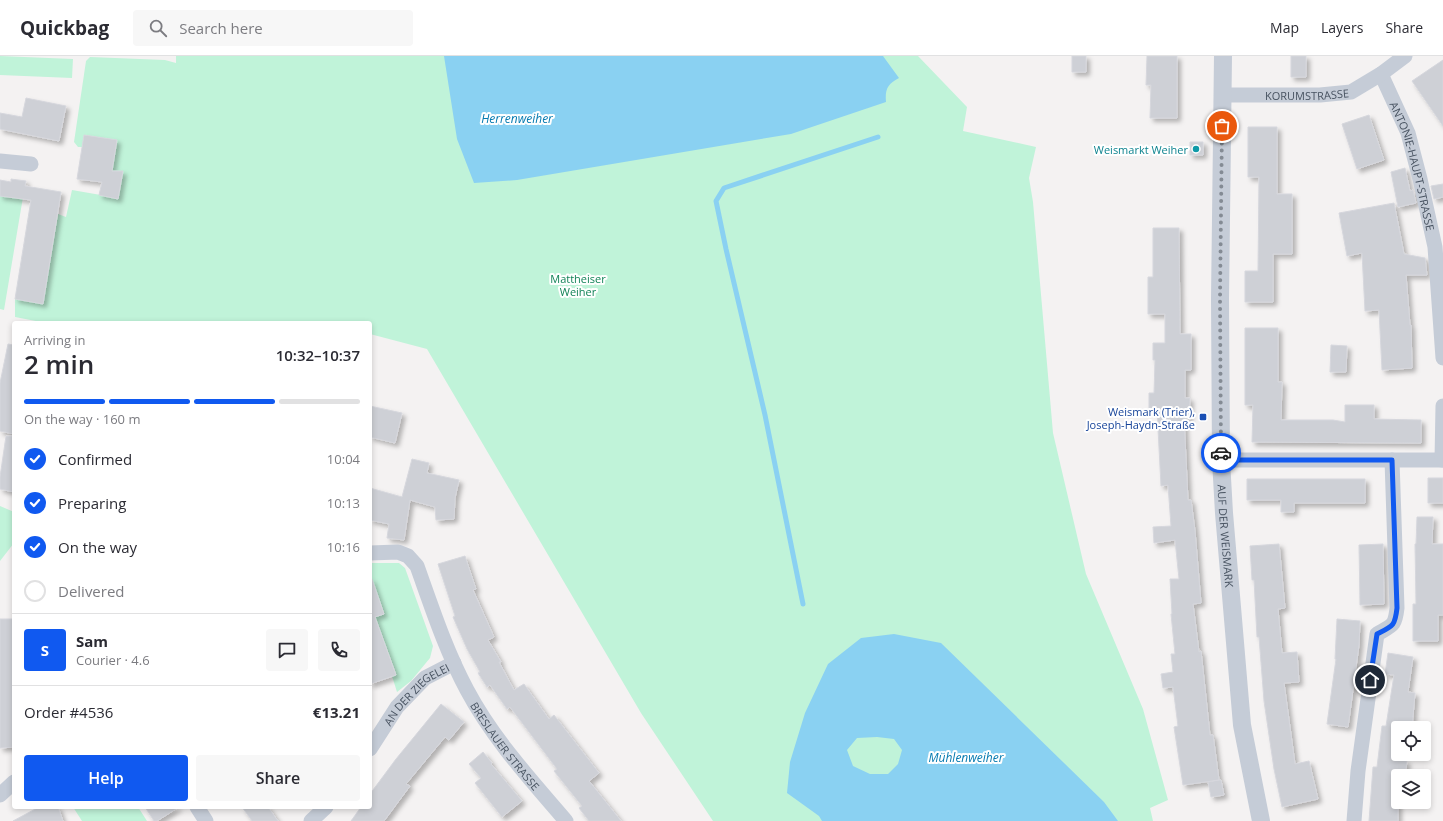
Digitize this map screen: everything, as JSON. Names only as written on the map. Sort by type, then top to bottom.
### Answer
[{"type":"street","name":"AUF DER WEISMARK","points":[[1223,56],[1220,299],[1221,460],[1242,725],[1261,821]]},
{"type":"street","name":"KORUMSTRASSE","points":[[1222,95],[1320,95],[1351,92],[1381,74],[1404,56]]},
{"type":"street","name":"ANTONIE-HAUPT-STRASSE","points":[[1381,74],[1408,133],[1435,247],[1443,358]]},
{"type":"street","points":[[0,162],[31,164]]},
{"type":"street","points":[[1221,460],[1442,460],[1443,406]]},
{"type":"street","points":[[1354,821],[1358,771],[1377,634],[1389,628],[1395,621],[1397,608],[1392,460]]},
{"type":"street","name":"BRESLAUER STRASSE","points":[[372,552],[398,552],[408,556],[417,566],[444,642],[467,692],[497,738],[566,821]]},
{"type":"street","name":"AN DER ZIEGELEI","points":[[372,746],[397,706],[425,678],[454,663]]},
{"type":"street","points":[[0,795],[12,784]]},
{"type":"street","points":[[199,809],[206,821]]},
{"type":"street","points":[[311,821],[324,809]]},
{"type":"green space","points":[[0,56],[73,59],[72,78],[0,75]]},
{"type":"green space","name":"Mattheiser Weiher","points":[[176,56],[918,56],[967,107],[963,131],[1036,147],[1029,178],[1033,202],[1053,433],[1086,574],[1143,709],[1168,800],[1150,808],[1153,821],[713,821],[641,713],[427,349],[372,335],[372,321],[36,321],[15,317],[15,299],[43,303],[58,214],[66,217],[72,190],[118,198],[123,171],[112,171],[117,140],[84,135],[82,147],[78,147],[74,142],[86,61],[90,57],[165,60],[176,63]]},
{"type":"green space","points":[[0,196],[23,197],[4,310],[0,309]]},
{"type":"green space","points":[[0,506],[12,511],[12,546],[0,561]]},
{"type":"green space","points":[[372,563],[399,563],[405,568],[433,646],[430,658],[411,681],[397,692],[392,676],[396,674],[375,617],[384,614],[379,599],[372,601]]},
{"type":"green space","points":[[74,809],[139,809],[147,821],[82,821]]},
{"type":"water","name":"Herrenweiher","points":[[444,56],[883,56],[899,78],[889,85],[886,94],[886,102],[791,134],[517,180],[474,183],[457,139]]},
{"type":"water","name":"Mühlenweiher","points":[[894,634],[941,643],[1104,802],[1118,821],[822,821],[819,816],[787,793],[790,762],[805,713],[828,664],[861,638]],"holes":[[[877,737],[894,739],[902,750],[898,764],[888,774],[870,774],[853,766],[847,750],[857,738]]]},
{"type":"building","points":[[1072,56],[1086,56],[1086,72],[1072,72]]},
{"type":"building","points":[[1147,56],[1177,56],[1177,118],[1150,118],[1151,85],[1146,85]]},
{"type":"building","points":[[1291,56],[1306,56],[1306,77],[1291,77]]},
{"type":"building","points":[[1443,60],[1443,126],[1412,81]]},
{"type":"building","points":[[26,98],[66,106],[59,141],[0,129],[0,113],[22,117]]},
{"type":"building","points":[[1369,115],[1384,160],[1357,169],[1342,124]]},
{"type":"building","points":[[1248,127],[1277,127],[1277,194],[1292,194],[1292,254],[1273,254],[1273,302],[1245,302],[1245,271],[1258,271],[1259,177],[1248,177]]},
{"type":"building","points":[[84,135],[117,140],[112,171],[123,171],[118,199],[99,195],[102,182],[77,179]]},
{"type":"building","name":"Weismarkt Weiher","points":[[1190,142],[1203,142],[1203,155],[1190,155]]},
{"type":"building","points":[[1405,168],[1410,191],[1413,190],[1416,203],[1398,207],[1391,172]]},
{"type":"building","points":[[11,179],[26,181],[25,186],[61,192],[43,304],[15,299],[31,200],[0,196],[0,180],[11,182]]},
{"type":"building","points":[[1443,184],[1443,197],[1434,199],[1431,186]]},
{"type":"building","points":[[1394,203],[1404,254],[1425,258],[1427,275],[1406,275],[1411,325],[1412,368],[1382,370],[1379,310],[1365,311],[1362,253],[1347,256],[1339,213]]},
{"type":"building","points":[[1153,228],[1179,228],[1180,334],[1191,334],[1191,370],[1185,370],[1185,398],[1190,398],[1189,418],[1184,418],[1188,500],[1191,500],[1195,531],[1201,603],[1193,604],[1199,652],[1201,651],[1210,735],[1213,735],[1219,780],[1183,785],[1174,727],[1178,726],[1173,687],[1163,688],[1161,674],[1173,672],[1171,654],[1175,654],[1171,614],[1170,579],[1179,579],[1175,540],[1154,543],[1153,527],[1171,526],[1168,485],[1161,486],[1157,410],[1149,410],[1149,393],[1154,393],[1155,360],[1153,360],[1153,343],[1165,343],[1165,314],[1148,314],[1148,277],[1153,277]]},
{"type":"building","points":[[1245,328],[1278,328],[1278,382],[1282,382],[1281,420],[1333,420],[1345,422],[1345,405],[1374,405],[1374,419],[1421,420],[1421,443],[1252,442],[1253,405],[1245,405]]},
{"type":"building","points":[[8,344],[12,345],[12,434],[0,431],[0,383]]},
{"type":"building","points":[[1331,345],[1347,346],[1346,372],[1330,372]]},
{"type":"building","points":[[372,406],[402,413],[395,443],[372,437]]},
{"type":"building","points":[[6,436],[12,436],[12,492],[0,489],[0,477]]},
{"type":"building","points":[[412,459],[429,463],[427,473],[459,480],[455,498],[454,519],[436,520],[435,507],[410,500],[404,540],[387,538],[389,524],[372,520],[372,489],[402,497]]},
{"type":"building","points":[[1428,478],[1443,478],[1443,503],[1428,503]]},
{"type":"building","points":[[1247,479],[1365,479],[1365,503],[1294,503],[1294,512],[1281,512],[1281,500],[1247,500]]},
{"type":"building","points":[[1417,517],[1433,517],[1432,544],[1443,544],[1443,615],[1438,615],[1438,641],[1413,641],[1413,604],[1416,604],[1415,544]]},
{"type":"building","points":[[1279,544],[1285,608],[1278,609],[1282,653],[1297,652],[1299,682],[1284,683],[1295,764],[1309,761],[1318,799],[1282,807],[1274,769],[1264,701],[1259,637],[1257,637],[1254,580],[1252,580],[1250,546]]},
{"type":"building","points":[[1383,544],[1384,604],[1360,605],[1359,545]]},
{"type":"building","points":[[465,556],[476,589],[473,590],[494,637],[488,640],[501,662],[499,662],[514,690],[524,684],[549,719],[554,715],[599,773],[589,781],[621,821],[589,821],[579,808],[582,806],[554,771],[557,769],[510,707],[507,709],[490,685],[487,687],[478,673],[480,672],[467,649],[453,617],[455,616],[438,564]]},
{"type":"building","points":[[372,579],[384,614],[375,617],[396,675],[372,683]]},
{"type":"building","points":[[0,619],[12,619],[12,747],[0,748]]},
{"type":"building","points":[[1337,619],[1360,621],[1359,645],[1348,727],[1327,724],[1336,659]]},
{"type":"building","points":[[1388,653],[1413,657],[1408,692],[1415,693],[1413,721],[1391,721],[1391,761],[1407,761],[1406,769],[1391,769],[1391,809],[1398,809],[1398,821],[1369,821],[1373,767],[1377,767],[1382,726],[1386,726],[1394,675],[1385,674]]},
{"type":"building","points":[[441,704],[464,722],[449,740],[445,737],[406,784],[410,786],[384,821],[351,821],[360,809],[372,809],[372,791],[396,759]]},
{"type":"building","points":[[483,752],[492,763],[491,764],[522,801],[502,817],[475,783],[481,778],[469,764]]},
{"type":"building","points":[[1221,780],[1224,795],[1211,797],[1208,782]]},
{"type":"building","points":[[35,809],[59,809],[63,821],[13,821]]},
{"type":"building","points":[[146,809],[176,809],[157,821],[154,821]]},
{"type":"building","points":[[243,809],[269,809],[278,821],[252,821]]},
{"type":"waterway","points":[[803,604],[765,415],[716,201],[724,188],[878,137]]},
{"type":"way so far","points":[[1221,453],[1220,299],[1222,126]]},
{"type":"place","name":"Weismarkt Weiher","points":[[1196,149]]},
{"type":"place","name":"Weismark (Trier), Joseph-Haydn-Straße","points":[[1203,417]]},
{"type":"route","points":[[1221,453],[1221,460],[1392,460],[1397,608],[1395,621],[1389,628],[1377,634],[1370,680]]}]
